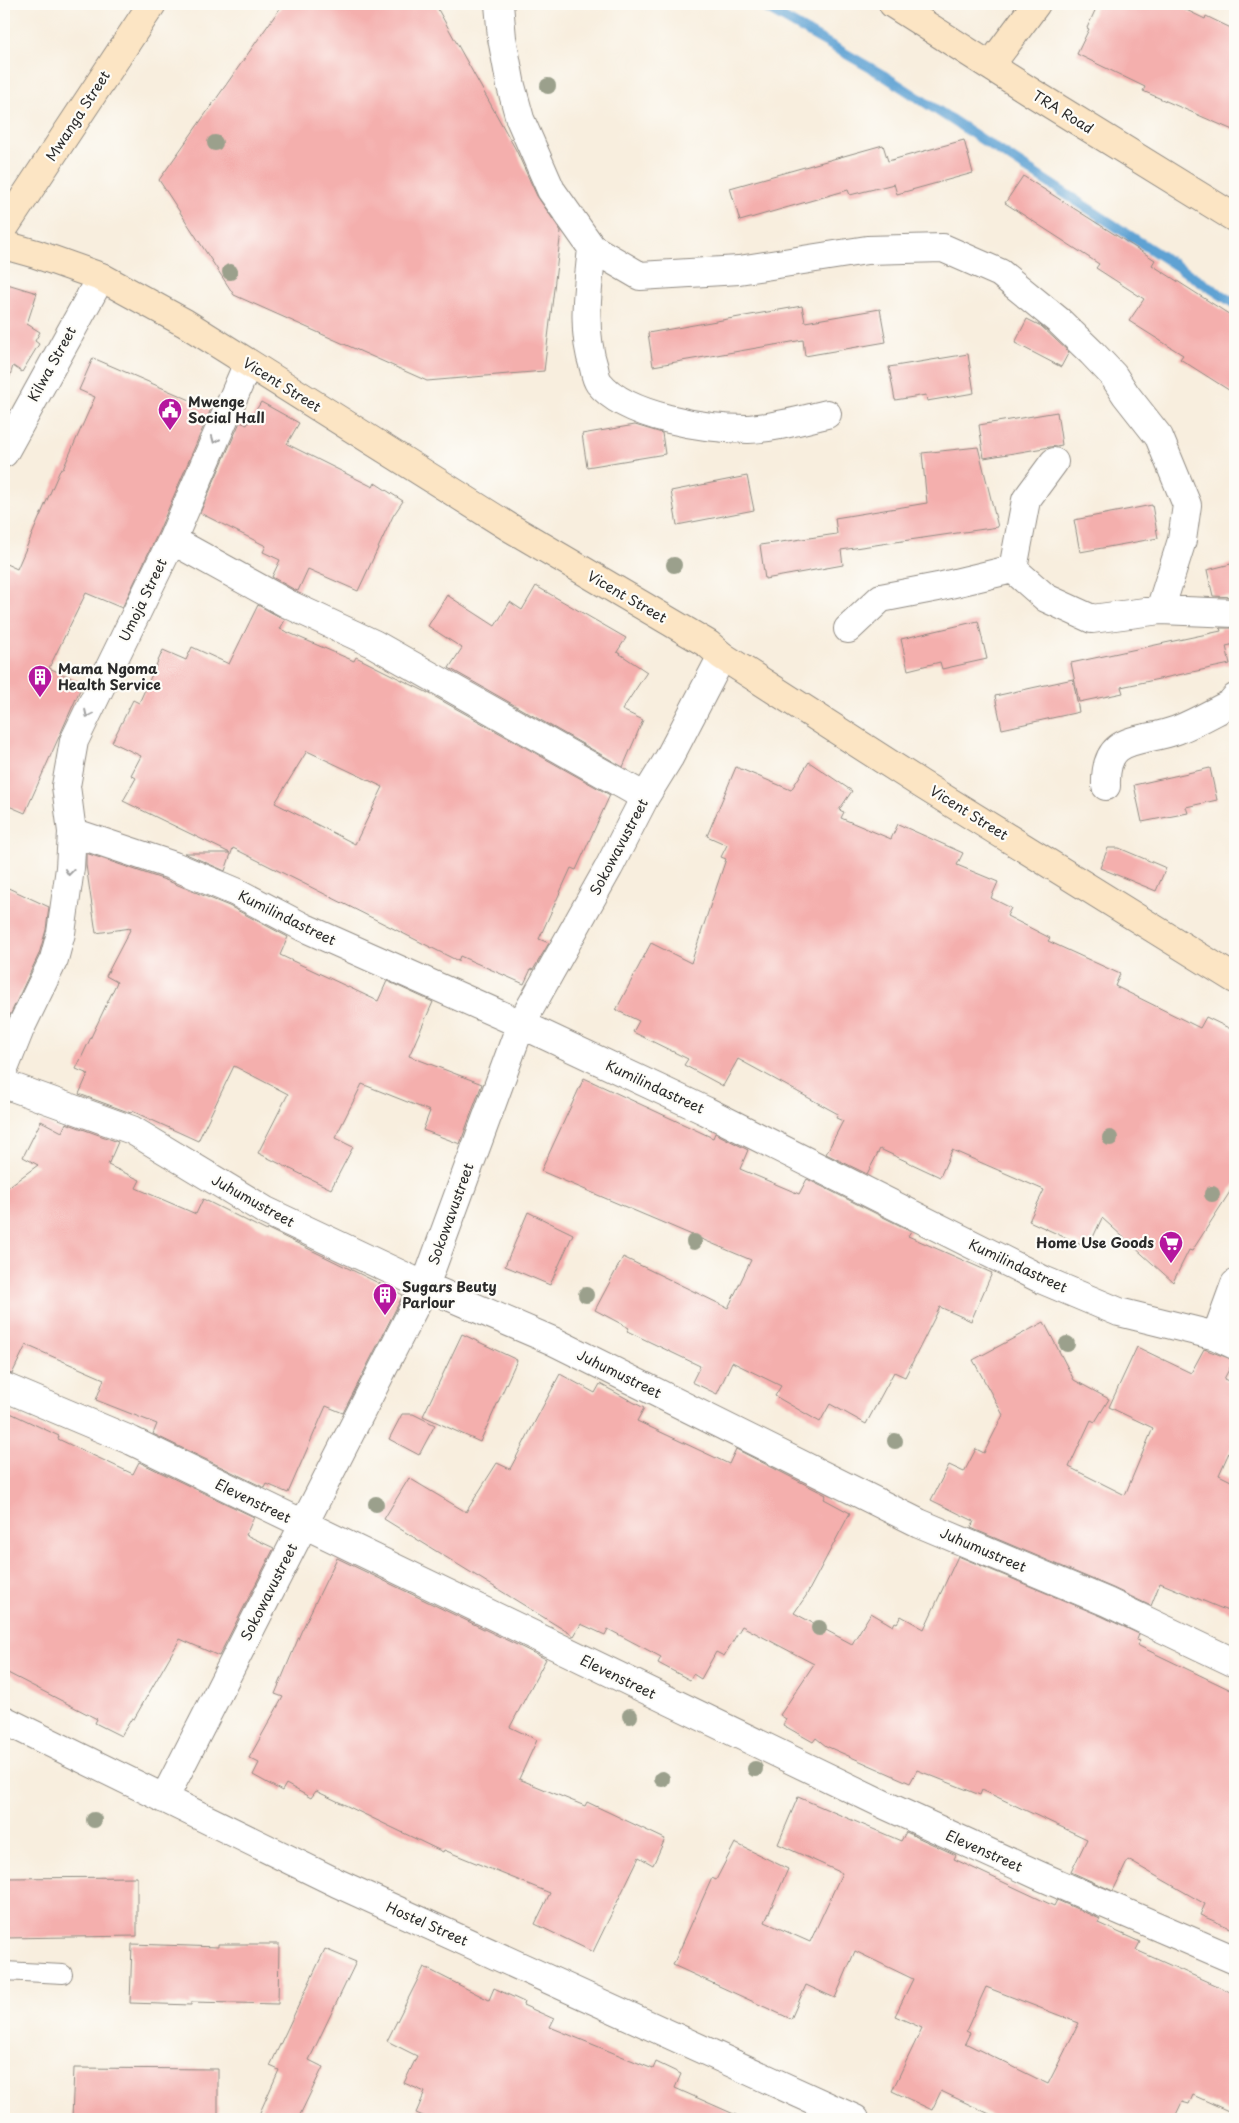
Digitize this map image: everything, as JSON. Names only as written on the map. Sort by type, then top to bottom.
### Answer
[{"type":"street","name":"Mwanga Street","points":[[4,228],[152,4]]},
{"type":"street","points":[[499,4],[502,38],[510,86],[520,119],[551,190],[592,248],[640,276],[739,270],[867,250],[943,248],[1000,273],[1059,321],[1112,375],[1159,437],[1187,505],[1182,540],[1160,610]]},
{"type":"street","name":"TRA Road","points":[[893,4],[1235,218]]},
{"type":"street","points":[[990,66],[1036,4]]},
{"type":"street","name":"Vicent Street","points":[[4,245],[101,277],[185,324],[509,527],[708,644],[722,656],[921,784],[1235,979]]},
{"type":"street","points":[[592,248],[585,316],[588,349],[598,382],[626,405],[662,418],[749,429],[827,414]]},
{"type":"street","name":"Kilwa Street","points":[[4,453],[101,277]]},
{"type":"street","name":"Umoja Street","points":[[4,1069],[20,1029],[54,959],[66,899],[72,832],[66,786],[74,741],[172,540],[248,363]]},
{"type":"street","points":[[1013,569],[1026,500],[1054,462]]},
{"type":"street","points":[[172,540],[288,604],[374,644],[644,797]]},
{"type":"street","points":[[1013,569],[1046,598],[1092,619],[1160,610],[1235,613]]},
{"type":"street","points":[[848,629],[880,598],[938,587],[1013,569]]},
{"type":"street","name":"Sokowavustreet","points":[[164,1799],[425,1286],[520,1024],[609,867],[644,797],[669,758],[722,656]]},
{"type":"street","points":[[1106,786],[1108,762],[1123,744],[1176,730],[1230,704],[1235,698]]},
{"type":"street","name":"Kumilindastreet","points":[[72,832],[174,866],[236,892],[302,927],[520,1024],[706,1111],[1043,1280],[1119,1312],[1225,1340]]},
{"type":"street","name":"Juhumustreet","points":[[4,1084],[132,1130],[266,1211],[425,1286],[553,1342],[919,1523],[1107,1602],[1235,1663]]},
{"type":"street","points":[[1225,1340],[1235,1284]]},
{"type":"street","name":"Elevenstreet","points":[[4,1387],[132,1441],[887,1806],[1038,1875],[1235,1960]]},
{"type":"street","name":"Hostel Street","points":[[4,1720],[337,1883],[855,2119]]},
{"type":"lane","points":[[4,1970],[63,1974]]},
{"type":"building","points":[[283,4],[435,4],[516,150],[537,196],[561,231],[544,371],[427,381],[234,295],[159,180]]},
{"type":"building","points":[[1098,4],[1174,4],[1205,19],[1206,16],[1235,30],[1235,131],[1143,91],[1145,87],[1077,54]]},
{"type":"building","points":[[964,140],[973,173],[897,194],[894,184],[850,195],[848,190],[740,221],[730,188],[883,145],[888,161]]},
{"type":"building","points":[[1023,176],[1155,260],[1152,265],[1235,318],[1235,394],[1180,359],[1183,355],[1129,321],[1144,299],[1096,268],[1099,264],[1005,203]]},
{"type":"building","points":[[4,283],[37,293],[27,324],[40,332],[35,341],[39,344],[22,372],[13,366],[9,379],[4,378]]},
{"type":"building","points":[[802,306],[805,322],[880,309],[886,342],[805,356],[803,340],[653,366],[648,333]]},
{"type":"building","points":[[1027,319],[1041,326],[1069,352],[1061,367],[1015,343]]},
{"type":"building","points":[[968,354],[974,393],[927,401],[926,395],[895,400],[889,367]]},
{"type":"building","points":[[93,358],[211,409],[158,533],[122,608],[86,593],[49,668],[83,683],[25,813],[4,804],[4,563],[17,569],[61,468],[63,469],[95,397],[79,390]]},
{"type":"building","points":[[261,402],[299,423],[287,444],[373,487],[375,483],[403,501],[393,516],[358,591],[308,569],[298,591],[295,590],[272,577],[280,560],[263,552],[266,546],[200,513],[240,422],[247,425]]},
{"type":"building","points":[[1057,412],[1062,445],[984,458],[979,425]]},
{"type":"building","points":[[635,425],[662,433],[665,454],[587,467],[582,434]]},
{"type":"building","points":[[978,447],[998,527],[841,550],[843,565],[765,579],[760,545],[837,534],[835,518],[927,503],[922,453]]},
{"type":"building","points":[[747,476],[754,510],[677,525],[671,491]]},
{"type":"building","points":[[1152,505],[1158,538],[1080,552],[1074,520]]},
{"type":"building","points":[[1235,563],[1235,597],[1213,596],[1207,570]]},
{"type":"building","points":[[536,586],[626,638],[617,652],[647,672],[622,710],[643,720],[623,767],[449,668],[462,648],[428,626],[447,595],[495,626],[510,602],[522,610]]},
{"type":"building","points":[[258,605],[285,620],[280,629],[354,661],[356,657],[430,694],[610,795],[576,870],[571,868],[539,939],[549,943],[533,970],[531,969],[524,984],[460,956],[458,961],[233,848],[225,871],[184,853],[230,853],[123,801],[136,778],[131,775],[141,756],[112,742],[133,700],[139,703],[163,650],[186,660],[192,647],[229,664]],"holes":[[[307,751],[383,787],[355,844],[275,803]]]},
{"type":"building","points":[[978,621],[987,659],[942,669],[940,662],[908,670],[901,639]]},
{"type":"building","points":[[1220,628],[1235,628],[1235,644],[1226,646],[1230,664],[1121,687],[1123,693],[1079,702],[1071,663],[1221,631]]},
{"type":"building","points":[[1073,679],[1079,712],[1002,729],[995,696]]},
{"type":"building","points":[[809,762],[852,791],[839,810],[844,812],[841,818],[891,839],[898,824],[963,853],[957,865],[998,882],[991,898],[1011,908],[1007,916],[1050,938],[1048,941],[1120,974],[1115,986],[1200,1028],[1206,1017],[1235,1031],[1235,1184],[1192,1251],[1189,1250],[1173,1282],[1102,1218],[1088,1248],[1029,1221],[1044,1190],[952,1150],[940,1177],[880,1149],[867,1174],[826,1154],[843,1121],[836,1118],[838,1114],[738,1059],[723,1086],[684,1065],[688,1059],[633,1032],[639,1021],[616,1010],[651,943],[691,963],[726,859],[721,857],[727,845],[707,836],[736,767],[791,790]]},
{"type":"building","points":[[1210,768],[1217,800],[1186,807],[1188,813],[1142,822],[1134,785]]},
{"type":"building","points":[[1108,848],[1119,848],[1166,868],[1156,891],[1100,868]]},
{"type":"building","points":[[86,853],[168,881],[229,906],[288,937],[280,955],[378,1001],[387,981],[433,1002],[409,1056],[482,1084],[460,1144],[423,1130],[430,1111],[362,1084],[335,1138],[353,1147],[331,1189],[258,1153],[288,1094],[234,1066],[198,1141],[132,1111],[131,1113],[79,1094],[88,1074],[76,1069],[117,982],[106,976],[131,928],[96,933]]},
{"type":"building","points":[[4,886],[49,907],[46,930],[39,954],[4,1028]]},
{"type":"building","points":[[584,1078],[713,1138],[715,1133],[748,1150],[740,1169],[799,1194],[807,1179],[911,1231],[908,1236],[992,1273],[971,1321],[940,1307],[905,1377],[894,1372],[866,1424],[830,1404],[820,1422],[775,1396],[781,1386],[732,1362],[717,1394],[692,1382],[700,1366],[627,1331],[629,1328],[595,1310],[623,1257],[728,1308],[751,1260],[541,1171]]},
{"type":"building","points":[[41,1121],[62,1132],[66,1123],[118,1142],[108,1165],[140,1180],[136,1188],[196,1214],[203,1199],[403,1295],[343,1413],[326,1406],[288,1493],[267,1484],[265,1488],[153,1434],[157,1424],[96,1400],[104,1379],[26,1345],[12,1374],[4,1372],[4,1190],[38,1165],[23,1157]]},
{"type":"building","points":[[528,1212],[573,1234],[550,1285],[505,1266]]},
{"type":"building","points":[[1044,1322],[1074,1380],[1109,1399],[1095,1422],[1091,1420],[1069,1467],[1125,1495],[1153,1428],[1109,1407],[1137,1347],[1191,1373],[1204,1349],[1234,1360],[1224,1379],[1235,1384],[1235,1439],[1219,1475],[1235,1483],[1235,1614],[1160,1583],[1151,1606],[971,1528],[974,1521],[931,1500],[949,1465],[964,1472],[976,1449],[984,1453],[1003,1415],[973,1360]]},
{"type":"building","points":[[462,1334],[517,1360],[480,1442],[423,1416]]},
{"type":"building","points":[[560,1374],[595,1393],[600,1384],[644,1408],[637,1421],[729,1464],[736,1449],[826,1495],[824,1499],[850,1513],[806,1596],[794,1613],[852,1644],[871,1613],[893,1626],[901,1616],[924,1629],[958,1556],[1139,1634],[1137,1640],[1140,1641],[1137,1645],[1235,1692],[1235,1930],[1200,1915],[1205,1904],[1128,1860],[1113,1891],[1071,1872],[1087,1839],[982,1790],[980,1795],[917,1770],[910,1783],[826,1746],[816,1738],[813,1742],[783,1725],[786,1719],[780,1715],[814,1664],[742,1626],[724,1656],[716,1652],[701,1679],[693,1674],[690,1680],[658,1663],[661,1657],[608,1629],[605,1635],[581,1624],[574,1636],[384,1519],[409,1478],[466,1512],[497,1463],[510,1469]]},
{"type":"building","points":[[4,1410],[59,1436],[58,1439],[133,1474],[139,1462],[254,1517],[246,1535],[274,1548],[219,1656],[180,1639],[134,1719],[132,1718],[121,1736],[95,1723],[97,1719],[4,1671]]},
{"type":"building","points":[[402,1414],[413,1414],[435,1425],[419,1455],[389,1439]]},
{"type":"building","points":[[337,1558],[546,1659],[510,1727],[537,1740],[519,1779],[585,1806],[587,1802],[665,1839],[653,1865],[639,1857],[593,1952],[535,1924],[550,1893],[444,1850],[443,1852],[316,1791],[311,1798],[286,1784],[282,1791],[253,1775],[259,1763],[249,1758],[283,1697],[275,1694],[301,1632]]},
{"type":"building","points":[[798,1797],[901,1841],[906,1832],[956,1855],[954,1859],[1054,1906],[1057,1900],[1100,1919],[1098,1923],[1140,1942],[1136,1950],[1235,1994],[1235,2114],[1193,2095],[1189,2104],[1182,2102],[1174,2119],[1000,2119],[941,2091],[932,2110],[892,2091],[922,2028],[895,2016],[913,1979],[855,1951],[835,1998],[806,1985],[791,2019],[673,1965],[712,1878],[716,1880],[735,1843],[788,1869],[765,1922],[810,1942],[842,1873],[778,1844]],"holes":[[[986,1987],[1079,2023],[1048,2084],[965,2043],[970,2033],[966,2031]]]},
{"type":"building","points":[[137,1877],[137,1936],[4,1938],[4,1878]]},
{"type":"building","points":[[132,1944],[218,1947],[218,1944],[279,1944],[278,2004],[191,2002],[191,2005],[130,2003]]},
{"type":"building","points":[[325,1949],[356,1962],[309,2060],[323,2067],[298,2119],[257,2119],[279,2070],[270,2066]]},
{"type":"building","points":[[424,1967],[489,2000],[494,1988],[524,2002],[523,2005],[554,2019],[550,2027],[653,2069],[656,2062],[681,2074],[675,2088],[745,2119],[430,2119],[416,2113],[425,2092],[404,2083],[417,2056],[387,2041]]},
{"type":"building","points":[[74,2068],[218,2069],[218,2119],[72,2119]]},
{"type":"waterway","points":[[759,4],[883,75],[1235,304]]},
{"type":"place","name":"Mwenge Social Hall","points":[[170,431]]},
{"type":"place","name":"Mama Ngoma Health Service","points":[[40,698]]},
{"type":"place","name":"Home Use Goods","points":[[1171,1264]]},
{"type":"place","name":"Sugars Beuty Parlour","points":[[385,1316]]}]
